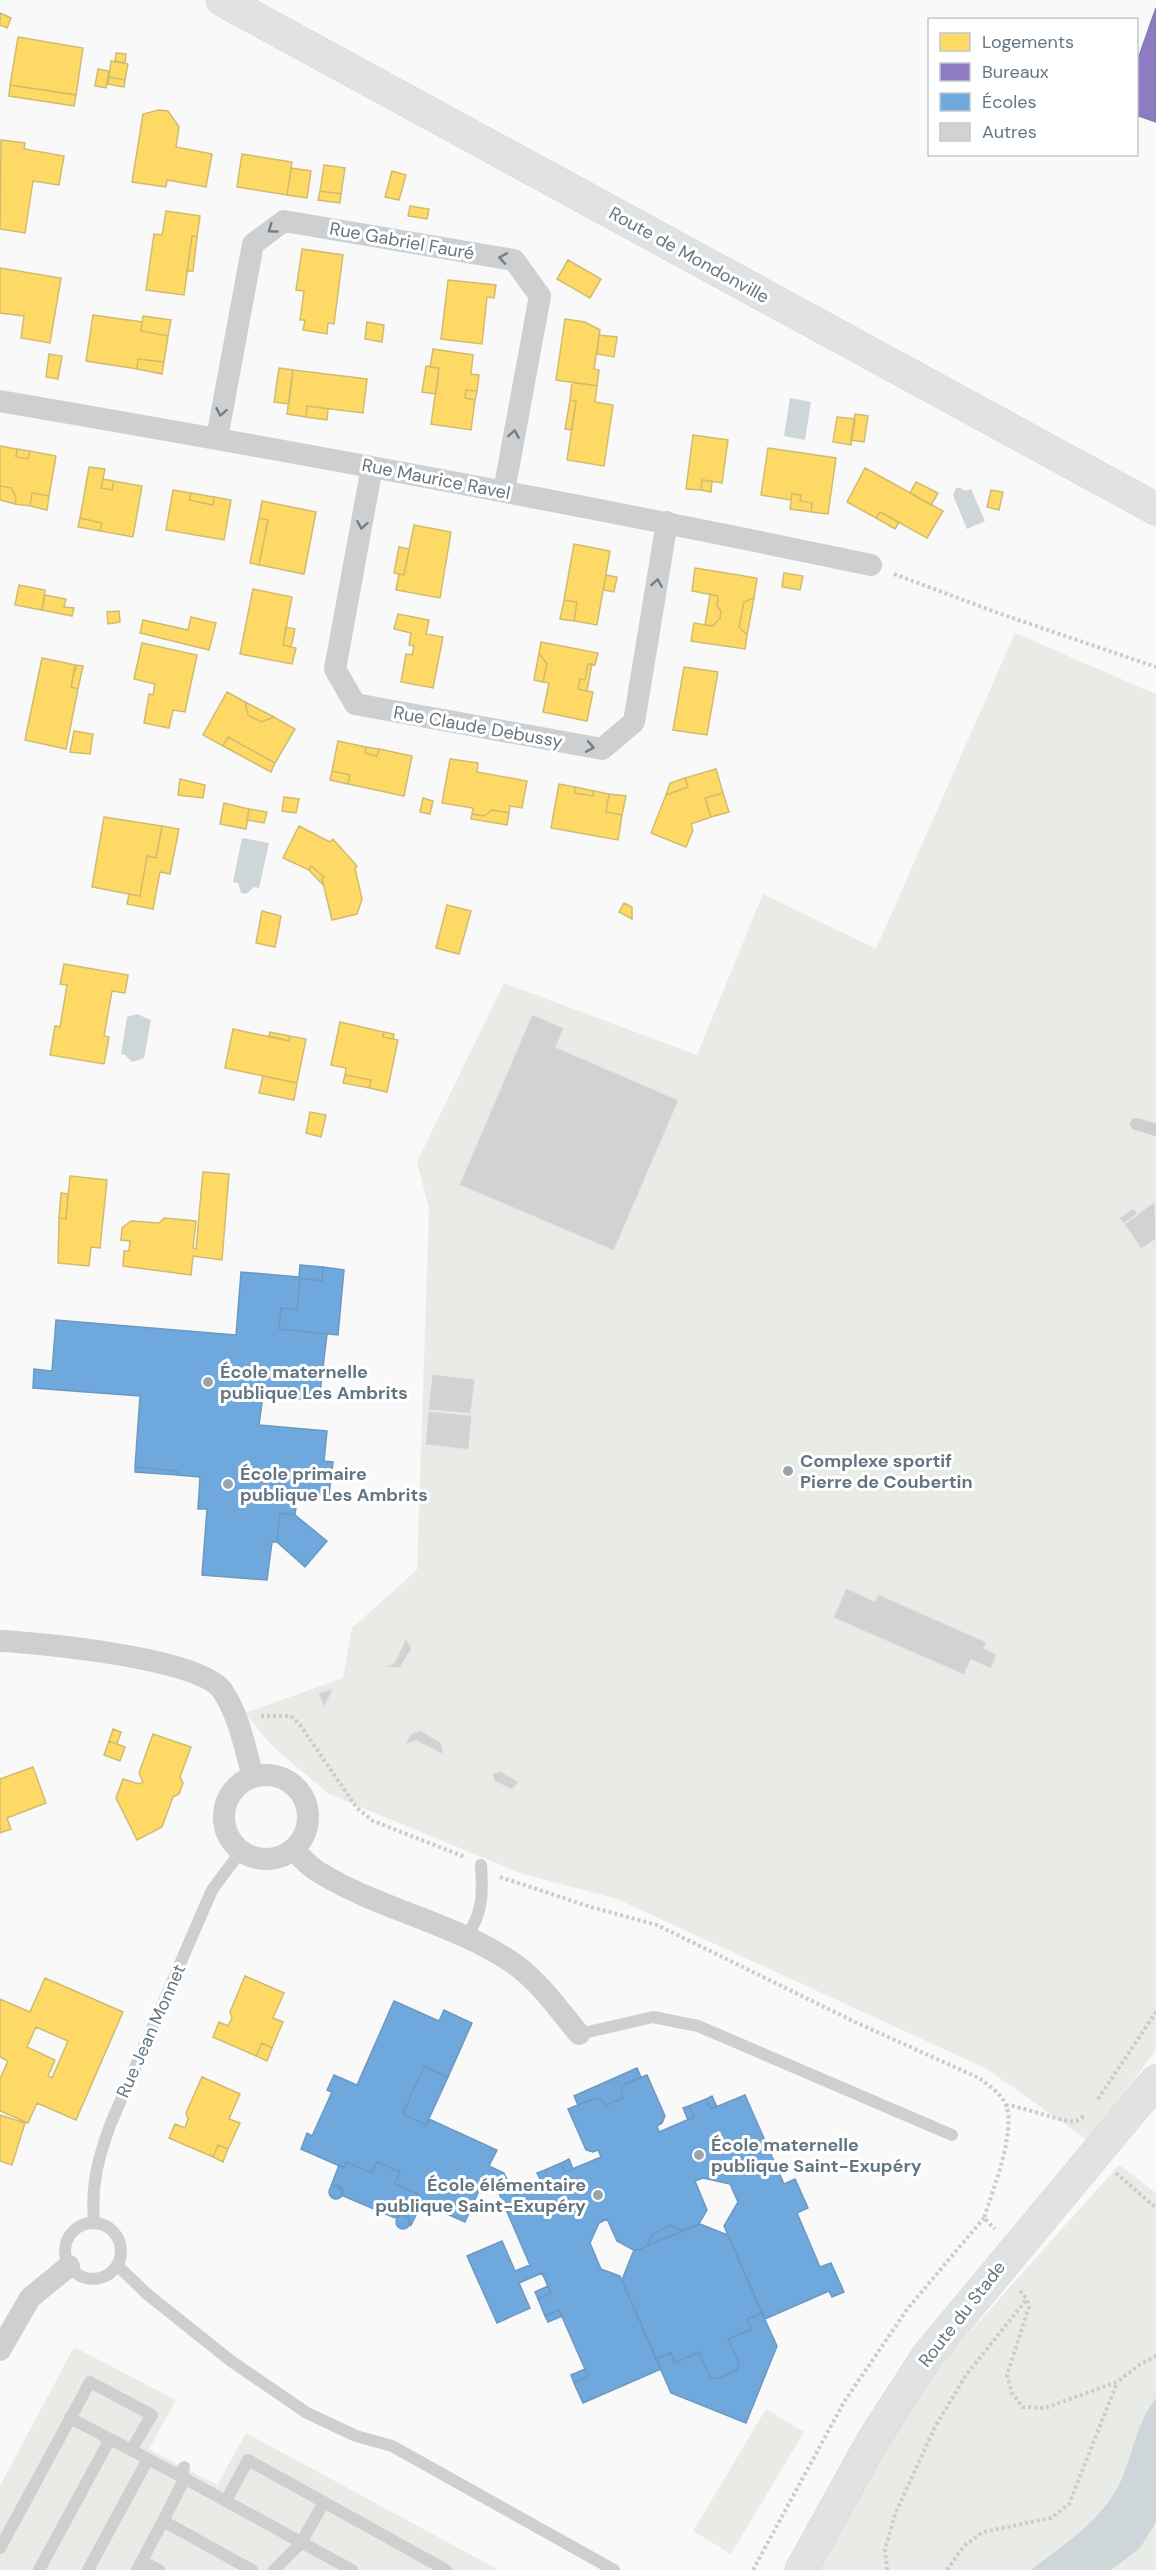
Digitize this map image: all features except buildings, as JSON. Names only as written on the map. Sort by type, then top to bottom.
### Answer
[{"type":"main road","name":"Route de Mondonville","points":[[222,0],[1156,509]]},
{"type":"main road","name":"Route du Stade","points":[[801,2570],[873,2440],[928,2355],[1156,2081]]},
{"type":"street","name":"Rue Gabriel Fauré","points":[[217,438],[253,244],[284,221],[514,260],[540,296],[504,491]]},
{"type":"street","name":"Rue Maurice Ravel","points":[[0,401],[504,491],[667,522],[871,565]]},
{"type":"street","name":"Rue Claude Debussy","points":[[372,467],[335,669],[355,704],[602,749],[634,722],[667,522]]},
{"type":"street","points":[[0,1641],[88,1650],[164,1663],[200,1675],[220,1688],[237,1723],[253,1777]]},
{"type":"street","points":[[270,1775],[286,1779],[299,1790],[307,1805],[309,1821],[304,1838],[293,1850],[283,1856],[262,1860],[241,1851],[230,1840],[224,1826],[224,1810],[229,1796],[239,1784],[253,1777],[270,1775]]},
{"type":"street","points":[[293,1850],[315,1870],[349,1889],[467,1936],[515,1964],[540,1987],[579,2034]]},
{"type":"street","points":[[0,2350],[30,2298],[69,2266]]},
{"type":"lane","points":[[1136,1124],[1156,1130]]},
{"type":"lane","name":"Rue Jean Monnet","points":[[94,2222],[92,2203],[97,2161],[111,2123],[212,1890],[241,1851]]},
{"type":"lane","points":[[467,1936],[477,1921],[483,1896],[481,1865]]},
{"type":"lane","points":[[579,2034],[653,2017],[698,2026],[952,2135]]},
{"type":"lane","points":[[94,2222],[108,2226],[119,2238],[122,2252],[117,2266],[106,2276],[92,2280],[77,2275],[69,2266],[64,2250],[69,2236],[80,2225],[94,2222]]},
{"type":"lane","points":[[117,2266],[147,2294],[231,2361],[307,2414],[356,2436],[392,2446],[614,2570]]},
{"type":"lane","points":[[0,2548],[90,2382],[152,2415],[131,2450]]},
{"type":"lane","points":[[70,2418],[148,2459],[183,2474],[226,2501],[352,2570]]},
{"type":"lane","points":[[39,2570],[110,2439]]},
{"type":"lane","points":[[88,2570],[148,2459]]},
{"type":"lane","points":[[226,2501],[248,2460],[446,2570]]},
{"type":"lane","points":[[159,2570],[139,2566],[163,2521],[183,2474]]},
{"type":"lane","points":[[274,2570],[301,2542],[324,2502]]},
{"type":"lane","points":[[163,2521],[252,2570]]},
{"type":"path","points":[[871,565],[998,613],[1156,667]]},
{"type":"path","points":[[237,1723],[270,1714],[291,1716],[300,1725],[357,1808],[373,1821],[481,1865],[498,1876],[591,1907],[631,1916],[689,1939],[855,2022],[979,2078],[995,2090],[1005,2104],[1008,2138],[984,2218],[908,2308],[844,2402],[753,2570]]},
{"type":"path","points":[[1095,2103],[1156,2012]]},
{"type":"path","points":[[1005,2104],[1036,2110],[1065,2121],[1077,2121],[1089,2112]]},
{"type":"path","points":[[1094,2153],[1156,2208]]},
{"type":"path","points":[[984,2218],[1007,2258],[1029,2307],[1007,2375],[1012,2393],[1023,2407],[1045,2408],[1117,2382],[1139,2365],[1156,2356]]},
{"type":"path","points":[[887,2570],[885,2550],[895,2514],[935,2427],[966,2375],[1027,2299]]},
{"type":"path","points":[[947,2570],[964,2546],[983,2532],[1051,2518],[1069,2504],[1117,2382]]},
{"type":"shaded area","points":[[790,398],[811,402],[805,440],[784,436]]},
{"type":"shaded area","points":[[956,488],[965,491],[971,489],[985,521],[967,529],[953,495]]},
{"type":"shaded area","name":"Complexe sportif Pierre de Coubertin","points":[[1015,633],[1156,694],[1156,2049],[1090,2142],[987,2069],[617,1899],[520,1873],[329,1794],[271,1745],[245,1713],[343,1678],[352,1628],[417,1570],[429,1209],[417,1162],[504,983],[697,1055],[763,894],[876,949]]},
{"type":"shaded area","points":[[242,838],[269,843],[259,888],[254,887],[246,894],[241,893],[238,883],[233,882]]},
{"type":"shaded area","points":[[137,1014],[151,1020],[144,1058],[132,1062],[121,1054],[127,1017]]},
{"type":"shaded area","points":[[1119,2165],[1156,2193],[1156,2570],[817,2570],[895,2430],[950,2354]]},
{"type":"shaded area","points":[[74,2347],[176,2400],[149,2449],[217,2485],[246,2433],[499,2570],[0,2570],[0,2486]]},
{"type":"shaded area","points":[[1156,2398],[1156,2522],[1140,2548],[1111,2570],[1031,2570],[1081,2531],[1112,2497],[1120,2483],[1144,2418]]},
{"type":"shaded area","points":[[766,2409],[804,2432],[731,2554],[693,2531]]},
{"type":"place","name":"École maternelle publique Les Ambrits","points":[[208,1382]]},
{"type":"place","name":"Complexe sportif Pierre de Coubertin","points":[[788,1471]]},
{"type":"place","name":"École primaire publique Les Ambrits","points":[[228,1484]]},
{"type":"place","name":"École maternelle publique Saint-Exupéry","points":[[699,2155]]},
{"type":"place","name":"École élémentaire publique Saint-Exupéry","points":[[598,2195]]}]
